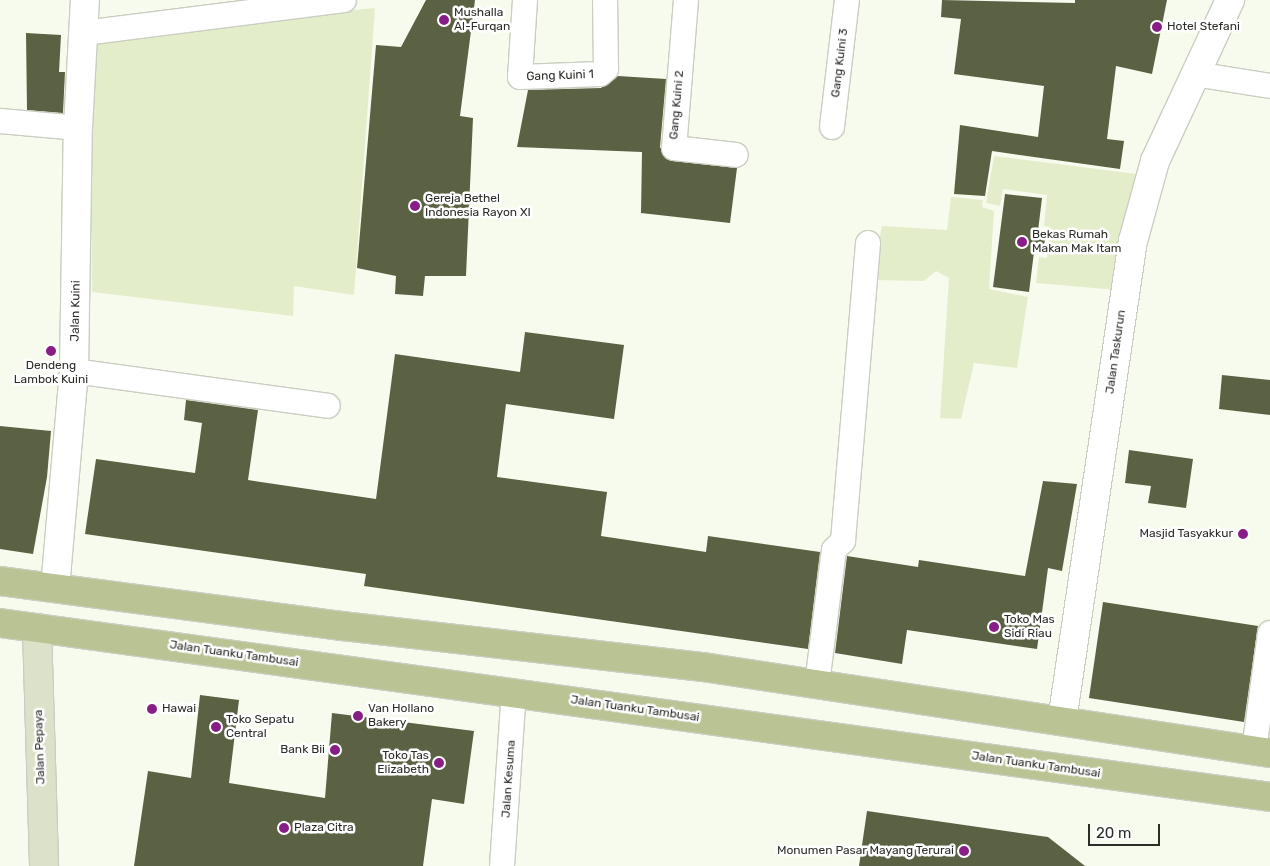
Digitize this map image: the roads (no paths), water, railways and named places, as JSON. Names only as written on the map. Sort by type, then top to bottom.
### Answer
[{"type":"main road","points":[[0,580],[342,626],[704,667],[1262,751]]},
{"type":"main road","name":"Jalan Tuanku Tambusai","points":[[0,623],[1270,797]]},
{"type":"main road","name":"Jalan Pepaya","points":[[37,628],[44,866]]},
{"type":"street","name":"Jalan Kuini","points":[[55,588],[74,371],[78,128],[85,0]]},
{"type":"street","points":[[84,33],[344,0]]},
{"type":"street","name":"Gang Kuini 1","points":[[525,0],[520,77],[600,74],[606,69],[605,0]]},
{"type":"street","name":"Gang Kuini 2","points":[[686,0],[674,148],[736,155]]},
{"type":"street","name":"Gang Kuini 3","points":[[832,127],[847,0]]},
{"type":"street","name":"Jalan Taskurun","points":[[1062,721],[1133,241],[1155,161],[1230,0]]},
{"type":"street","points":[[1195,74],[1270,86]]},
{"type":"street","points":[[0,121],[78,128]]},
{"type":"street","points":[[817,684],[834,550],[844,541],[868,243]]},
{"type":"street","points":[[74,371],[328,406]]},
{"type":"street","points":[[1262,751],[1270,633]]},
{"type":"street","name":"Jalan Kesuma","points":[[502,866],[514,692]]},
{"type":"place","name":"Mushalla Al-Furqan","points":[[444,20]]},
{"type":"place","name":"Hotel Stefani","points":[[1157,27]]},
{"type":"place","name":"Gereja Bethel Indonesia Rayon XI","points":[[415,206]]},
{"type":"place","name":"Bekas Rumah Makan Mak Itam","points":[[1022,242]]},
{"type":"place","name":"Dendeng Lambok Kuini","points":[[51,351]]},
{"type":"place","name":"Masjid Tasyakkur","points":[[1243,534]]},
{"type":"place","name":"Toko Mas Sidi Riau","points":[[994,627]]},
{"type":"place","name":"Hawai","points":[[152,709]]},
{"type":"place","name":"Van Hollano Bakery","points":[[358,716]]},
{"type":"place","name":"Toko Sepatu Central","points":[[216,727]]},
{"type":"place","name":"Bank Bii","points":[[335,750]]},
{"type":"place","name":"Toko Tas Elizabeth","points":[[439,763]]},
{"type":"place","name":"Plaza Citra","points":[[284,828]]},
{"type":"place","name":"Monumen Pasar Mayang Terurai","points":[[964,851]]}]
